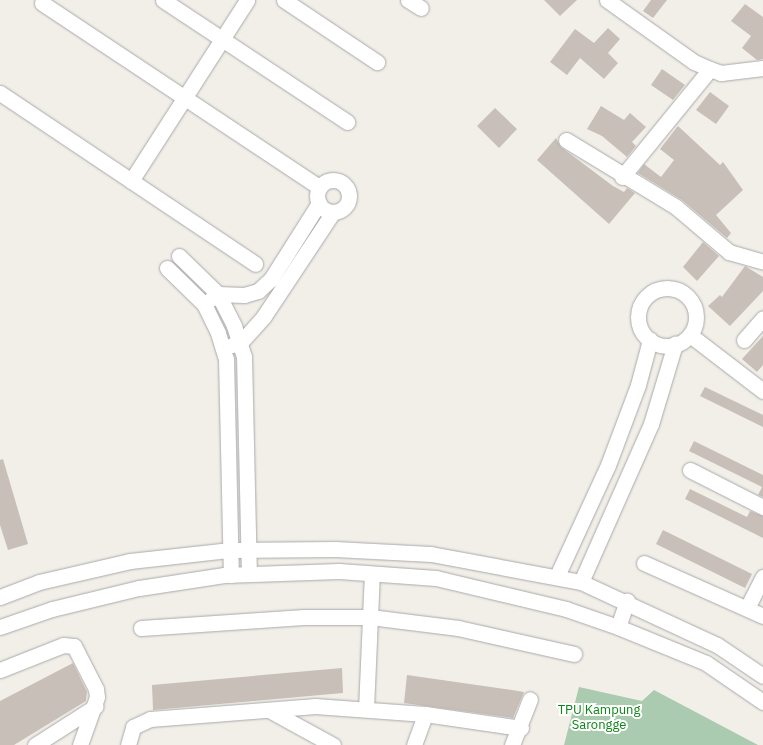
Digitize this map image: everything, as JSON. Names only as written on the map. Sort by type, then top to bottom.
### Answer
[{"type":"street","points":[[163,0],[347,122]]},
{"type":"street","points":[[131,181],[247,0]]},
{"type":"street","points":[[284,0],[377,62]]},
{"type":"street","points":[[408,0],[421,8]]},
{"type":"street","points":[[606,0],[694,62],[710,69],[721,73],[763,68]]},
{"type":"street","points":[[42,3],[319,187]]},
{"type":"street","points":[[622,177],[710,69]]},
{"type":"street","points":[[0,93],[255,264]]},
{"type":"street","points":[[566,140],[622,177],[676,207],[730,252],[763,262]]},
{"type":"street","points":[[223,347],[240,343],[264,316],[333,212],[347,204],[348,188],[334,179],[319,187]]},
{"type":"street","points":[[204,304],[218,294],[258,291],[271,279],[319,203],[319,187]]},
{"type":"street","points":[[319,203],[333,212]]},
{"type":"street","points":[[180,256],[218,294],[240,343],[244,356],[249,574]]},
{"type":"street","points":[[167,268],[204,304],[223,347],[226,358],[231,575]]},
{"type":"street","points":[[659,289],[677,290],[691,301],[696,318],[690,335],[675,344],[662,345],[650,340],[640,325],[640,307],[644,299],[659,289]]},
{"type":"street","points":[[744,340],[763,318]]},
{"type":"street","points":[[690,335],[763,391]]},
{"type":"street","points":[[557,576],[608,465],[638,386],[650,340]]},
{"type":"street","points":[[581,582],[629,475],[665,385],[675,344]]},
{"type":"street","points":[[608,465],[629,475]]},
{"type":"street","points":[[690,470],[763,507]]},
{"type":"street","points":[[0,597],[39,582],[130,561],[230,550],[431,554],[557,576],[581,582],[627,601],[717,645],[763,676]]},
{"type":"street","points":[[644,562],[763,616]]},
{"type":"street","points":[[0,627],[52,609],[139,588],[231,575],[339,571],[436,578],[566,609],[618,627],[706,664],[763,702]]},
{"type":"street","points":[[366,709],[372,574]]},
{"type":"street","points":[[748,608],[763,577]]},
{"type":"street","points":[[618,627],[627,601]]},
{"type":"street","points":[[141,628],[304,617],[370,617],[458,628],[574,654]]},
{"type":"street","points":[[0,670],[63,645],[74,646],[96,689],[96,706],[80,745]]},
{"type":"street","points":[[512,745],[521,728],[530,699]]},
{"type":"street","points":[[35,745],[96,706]]},
{"type":"street","points":[[128,745],[130,730],[150,719],[315,706],[425,714],[521,728]]},
{"type":"street","points":[[269,710],[333,745]]},
{"type":"street","points":[[414,745],[425,714]]},
{"type":"green space","name":"TPU Kampung Sarongge","points":[[579,687],[642,701],[654,690],[758,745],[564,745]]},
{"type":"building","points":[[544,0],[577,0],[560,16]]},
{"type":"building","points":[[651,0],[667,0],[653,18],[643,11]]},
{"type":"building","points":[[745,4],[763,17],[763,59],[757,60],[742,48],[751,36],[731,21]]},
{"type":"building","points":[[608,28],[620,39],[608,53],[618,63],[604,79],[580,58],[567,75],[550,62],[575,29],[594,43]]},
{"type":"building","points":[[662,69],[685,85],[673,100],[651,85]]},
{"type":"building","points":[[710,92],[729,106],[716,124],[696,110]]},
{"type":"building","points":[[601,106],[624,120],[630,113],[646,127],[632,142],[636,146],[627,157],[602,136],[587,129]]},
{"type":"building","points":[[495,108],[517,129],[499,148],[477,126]]},
{"type":"building","points":[[678,126],[720,165],[723,162],[743,190],[716,215],[731,233],[727,238],[682,200],[638,173],[644,164],[661,177],[674,160],[660,149]]},
{"type":"building","points":[[556,138],[561,147],[613,186],[624,192],[627,188],[635,193],[609,224],[537,160]]},
{"type":"building","points":[[703,242],[719,256],[697,281],[683,267]]},
{"type":"building","points":[[745,266],[763,277],[763,291],[730,326],[708,306],[720,295],[722,297]]},
{"type":"building","points":[[763,336],[763,365],[757,372],[742,359]]},
{"type":"building","points":[[705,387],[763,415],[763,427],[700,396]]},
{"type":"building","points":[[694,441],[763,475],[763,497],[758,495],[762,487],[689,451]]},
{"type":"building","points":[[3,459],[28,544],[8,550],[0,525],[0,460]]},
{"type":"building","points":[[690,489],[747,517],[750,511],[763,516],[763,538],[685,499]]},
{"type":"building","points":[[663,530],[752,574],[745,588],[656,544]]},
{"type":"building","points":[[73,663],[87,692],[86,701],[14,745],[0,745],[0,701]]},
{"type":"building","points":[[342,668],[343,693],[153,710],[152,685]]},
{"type":"building","points":[[407,675],[524,692],[513,718],[404,703]]}]
